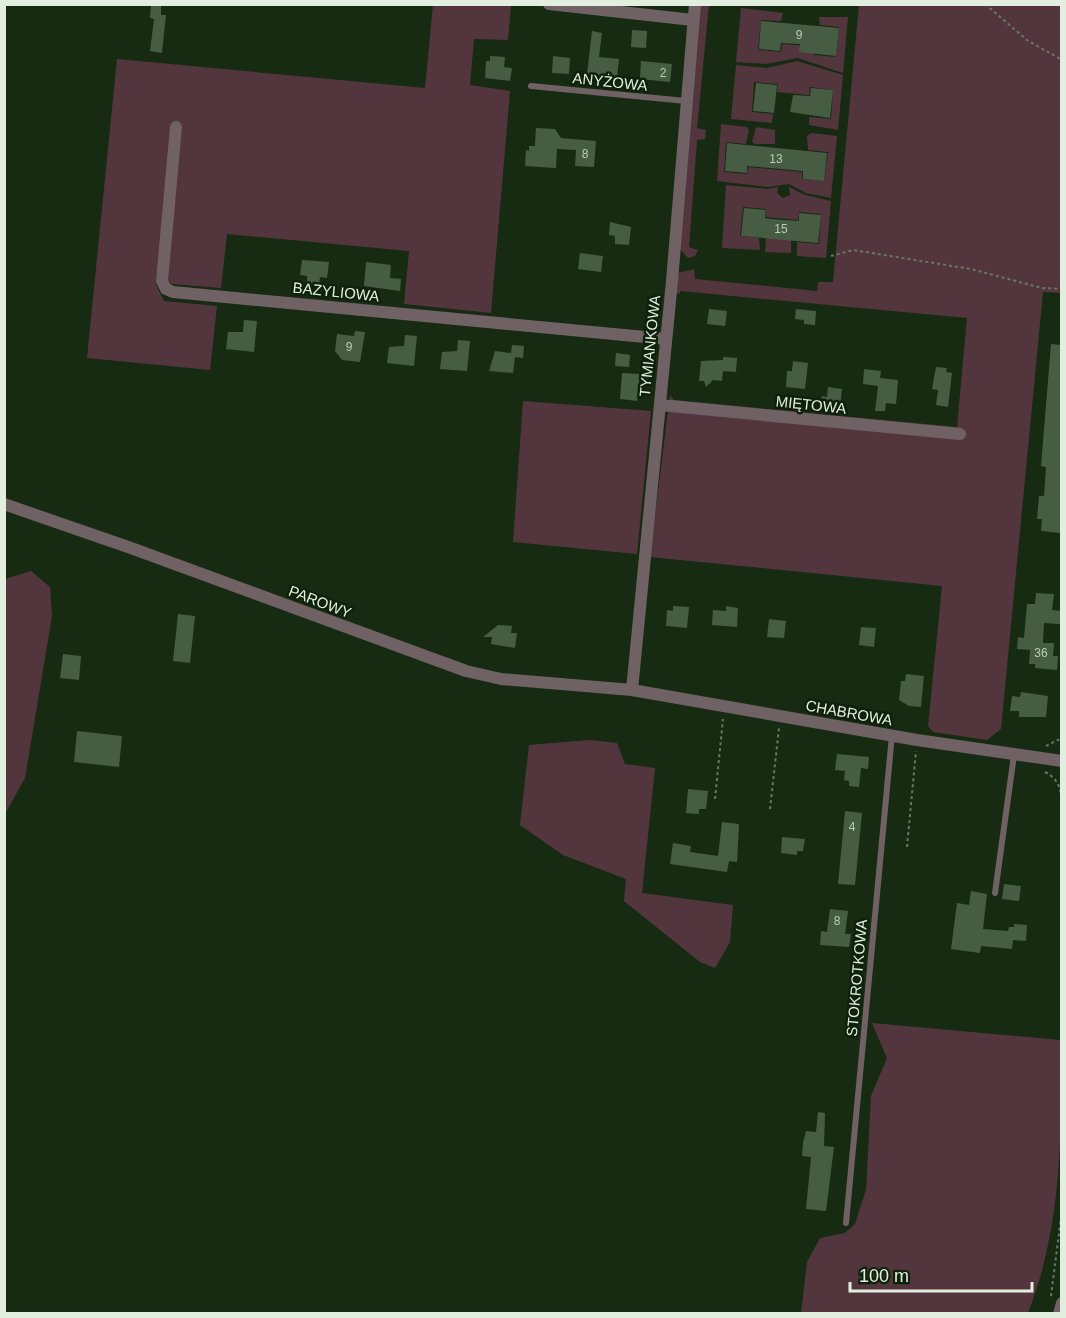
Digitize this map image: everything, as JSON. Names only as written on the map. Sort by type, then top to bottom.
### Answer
[{"type":"street","points":[[549,4],[693,20]]},
{"type":"street","name":"TYMIANKOWA","points":[[632,690],[666,339],[694,4]]},
{"type":"street","name":"BAZYLIOWA","points":[[176,128],[162,281],[166,289],[174,292],[666,339]]},
{"type":"street","name":"MIĘTOWA","points":[[660,405],[960,434]]},
{"type":"street","name":"PAROWY","points":[[4,504],[466,671],[501,679],[632,690]]},
{"type":"street","name":"CHABROWA","points":[[632,690],[917,740],[1057,760]]},
{"type":"street","points":[[1056,1303],[1059,1314]]},
{"type":"lane","name":"ANYŻOWA","points":[[531,86],[686,101]]},
{"type":"lane","name":"STOKROTKOWA","points":[[846,1223],[892,735]]},
{"type":"lane","points":[[995,893],[1014,755]]},
{"type":"path","points":[[985,4],[1027,40],[1062,60]]},
{"type":"path","points":[[831,256],[852,250],[971,269],[1042,288],[1062,289]]},
{"type":"path","points":[[714,799],[725,707]]},
{"type":"path","points":[[770,809],[780,716]]},
{"type":"path","points":[[1062,738],[1057,742],[1062,806]]},
{"type":"path","points":[[907,847],[917,740]]},
{"type":"path","points":[[1056,1303],[1062,1210]]},
{"type":"shaded area","points":[[433,5],[511,5],[508,40],[474,39],[470,85],[510,91],[491,313],[404,304],[409,251],[227,234],[221,288],[171,284],[166,275],[182,125],[173,124],[156,285],[164,301],[217,306],[210,370],[87,358],[117,59],[425,88]]},
{"type":"shaded area","points":[[699,5],[709,5],[697,128],[706,130],[705,139],[697,140],[689,247],[698,250],[695,256],[688,258],[680,249]]},
{"type":"shaded area","points":[[859,5],[1061,5],[1061,293],[1043,292],[1001,729],[987,740],[933,732],[928,726],[942,586],[650,557],[670,395],[674,400],[957,427],[967,318],[680,291],[680,294],[676,293],[678,273],[694,269],[695,279],[817,291],[818,282],[833,282]]},
{"type":"shaded area","points":[[741,8],[783,13],[781,21],[761,20],[758,50],[781,52],[782,44],[814,46],[814,55],[836,57],[839,27],[820,25],[819,17],[848,17],[843,73],[798,58],[766,64],[736,62]]},
{"type":"shaded area","points":[[797,61],[843,75],[838,130],[809,125],[809,117],[831,119],[833,90],[810,87],[809,95],[777,92],[778,84],[754,82],[752,112],[773,114],[772,123],[731,119],[736,65],[767,68]]},
{"type":"shaded area","points":[[721,124],[747,127],[749,130],[746,144],[726,142],[724,172],[747,174],[748,167],[802,172],[802,179],[824,181],[828,152],[808,150],[807,136],[811,133],[837,136],[831,198],[806,193],[789,184],[768,187],[717,181]]},
{"type":"shaded area","points":[[756,127],[775,130],[775,144],[752,142]]},
{"type":"shaded area","points":[[726,185],[768,189],[778,187],[777,193],[783,198],[790,195],[789,187],[805,195],[831,201],[826,258],[797,256],[797,242],[819,244],[821,214],[799,212],[798,220],[766,217],[766,209],[743,207],[740,236],[759,238],[760,250],[722,248]]},
{"type":"shaded area","points":[[769,237],[791,239],[791,253],[765,252],[766,239]]},
{"type":"shaded area","points":[[523,401],[651,411],[637,554],[513,542]]},
{"type":"shaded area","points":[[31,571],[50,587],[52,616],[25,778],[5,814],[5,579]]},
{"type":"shaded area","points":[[590,740],[617,743],[625,764],[655,768],[642,893],[733,905],[730,942],[715,968],[700,962],[624,901],[626,879],[563,855],[520,825],[529,745]]},
{"type":"shaded area","points":[[872,1023],[1061,1040],[1060,1144],[1054,1213],[1048,1247],[1028,1313],[801,1313],[807,1262],[820,1238],[845,1233],[855,1224],[866,1190],[871,1096],[887,1058]]},
{"type":"building","points":[[151,5],[161,6],[161,15],[166,15],[162,53],[150,51],[154,19],[150,18]]},
{"type":"building","points":[[761,21],[839,28],[836,56],[799,52],[800,44],[781,43],[780,51],[759,49]]},
{"type":"building","points":[[632,30],[647,31],[646,48],[631,47]]},
{"type":"building","points":[[592,31],[602,33],[599,57],[619,59],[617,77],[587,74]]},
{"type":"building","points":[[490,56],[505,57],[504,67],[512,68],[510,81],[485,78],[486,61],[490,61]]},
{"type":"building","points":[[553,56],[570,58],[569,74],[552,73]]},
{"type":"building","points":[[641,61],[672,64],[670,82],[640,79]]},
{"type":"building","points":[[756,83],[777,85],[774,113],[753,111]]},
{"type":"building","points":[[811,88],[833,90],[830,118],[790,112],[793,95],[810,96]]},
{"type":"building","points":[[536,128],[555,129],[561,138],[596,141],[594,167],[575,166],[576,150],[557,149],[556,168],[525,166],[526,150],[529,151],[529,146],[535,146]]},
{"type":"building","points":[[727,143],[827,153],[824,181],[803,179],[803,171],[747,166],[747,173],[725,171]]},
{"type":"building","points":[[744,208],[766,210],[765,218],[770,219],[799,221],[799,213],[821,215],[818,243],[741,236]]},
{"type":"building","points":[[610,222],[631,227],[629,245],[615,244],[615,236],[609,235]]},
{"type":"building","points":[[580,253],[603,256],[601,272],[578,269]]},
{"type":"building","points":[[302,260],[329,262],[327,278],[320,277],[319,285],[307,284],[307,276],[300,275]]},
{"type":"building","points":[[366,262],[391,265],[390,278],[401,279],[400,291],[364,286]]},
{"type":"building","points":[[709,309],[727,311],[725,326],[707,324]]},
{"type":"building","points":[[796,309],[816,311],[815,325],[804,324],[804,320],[795,319]]},
{"type":"building","points":[[244,320],[257,321],[254,352],[226,349],[228,332],[243,332]]},
{"type":"building","points":[[355,331],[365,332],[360,362],[342,360],[335,351],[337,334],[354,336]]},
{"type":"building","points":[[405,335],[417,336],[414,366],[387,363],[389,347],[404,346]]},
{"type":"building","points":[[458,340],[470,341],[467,371],[440,369],[442,352],[457,351]]},
{"type":"building","points":[[1051,344],[1062,345],[1060,533],[1041,531],[1042,519],[1037,519],[1039,496],[1044,496],[1046,467],[1041,466]]},
{"type":"building","points":[[512,345],[524,346],[523,358],[515,357],[513,373],[489,371],[495,351],[511,353]]},
{"type":"building","points":[[616,353],[630,355],[629,367],[615,366]]},
{"type":"building","points":[[723,357],[737,358],[736,372],[723,371],[722,381],[713,380],[706,387],[704,381],[699,381],[701,361],[723,360]]},
{"type":"building","points":[[793,361],[808,363],[805,389],[786,387],[787,371],[792,371]]},
{"type":"building","points":[[936,367],[947,368],[946,372],[952,373],[948,407],[936,405],[938,390],[932,389]]},
{"type":"building","points":[[864,369],[881,371],[880,378],[898,380],[896,404],[886,403],[885,411],[875,411],[878,386],[863,384]]},
{"type":"building","points":[[622,373],[640,374],[637,401],[620,399]]},
{"type":"building","points":[[828,387],[842,389],[840,409],[820,407],[822,396],[827,397]]},
{"type":"building","points":[[1036,593],[1054,594],[1052,610],[1061,611],[1060,624],[1044,623],[1043,643],[1054,643],[1053,656],[1058,656],[1057,670],[1035,668],[1035,664],[1029,664],[1030,650],[1017,649],[1018,637],[1024,638],[1027,604],[1035,604]]},
{"type":"building","points":[[673,606],[689,607],[687,628],[666,626],[667,610],[673,611]]},
{"type":"building","points":[[726,606],[738,608],[737,627],[712,625],[713,610],[726,611]]},
{"type":"building","points":[[178,614],[195,616],[190,663],[173,661]]},
{"type":"building","points":[[769,619],[786,621],[784,638],[767,637]]},
{"type":"building","points":[[498,625],[512,626],[511,633],[517,633],[515,648],[491,644],[492,637],[483,637]]},
{"type":"building","points":[[861,627],[876,628],[874,647],[859,645]]},
{"type":"building","points":[[63,654],[81,656],[79,680],[60,678]]},
{"type":"building","points":[[906,674],[924,676],[921,707],[909,706],[899,700],[901,681],[905,681]]},
{"type":"building","points":[[1021,692],[1048,696],[1046,717],[1019,717],[1019,711],[1010,711],[1012,696],[1020,697]]},
{"type":"building","points":[[77,731],[122,736],[119,767],[74,762]]},
{"type":"building","points":[[837,754],[869,757],[868,769],[861,768],[859,787],[849,786],[849,781],[844,780],[845,771],[835,770]]},
{"type":"building","points":[[688,789],[708,791],[706,809],[699,809],[699,814],[686,813]]},
{"type":"building","points":[[845,811],[862,813],[855,885],[838,884]]},
{"type":"building","points":[[722,822],[739,824],[737,862],[729,861],[727,872],[670,864],[673,843],[691,846],[690,852],[718,856]]},
{"type":"building","points":[[782,837],[805,839],[803,851],[797,851],[797,855],[781,853]]},
{"type":"building","points":[[1004,884],[1021,886],[1019,901],[1002,899]]},
{"type":"building","points":[[971,891],[987,894],[983,929],[1008,931],[1009,927],[1014,927],[1014,924],[1027,925],[1026,941],[1013,940],[1012,949],[981,946],[980,953],[951,949],[957,903],[969,905]]},
{"type":"building","points":[[830,909],[848,911],[845,934],[851,934],[849,947],[820,945],[821,931],[827,932]]},
{"type":"building","points":[[818,1112],[825,1113],[824,1146],[834,1147],[826,1211],[806,1209],[811,1157],[802,1156],[803,1143],[806,1131],[816,1132]]}]
